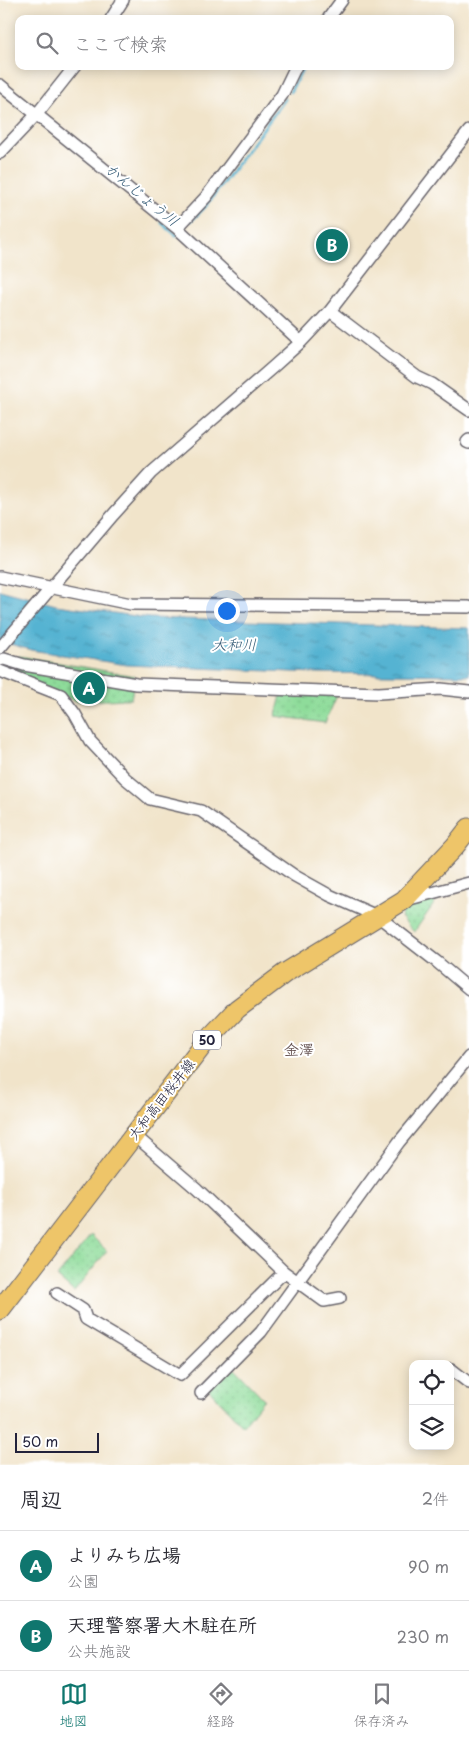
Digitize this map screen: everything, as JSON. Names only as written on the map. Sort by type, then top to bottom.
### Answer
[{"type":"main road","name":"大和高田桜井線","points":[[0,1310],[203,1045],[237,1009],[285,973],[404,900],[455,846],[469,828]]},
{"type":"street","points":[[114,15],[123,0]]},
{"type":"street","points":[[331,15],[342,0]]},
{"type":"street","points":[[0,153],[37,114],[72,70]]},
{"type":"street","points":[[177,228],[206,197],[276,103],[294,70]]},
{"type":"street","points":[[0,85],[177,228],[301,342]]},
{"type":"street","points":[[0,648],[151,473],[301,342],[330,311],[469,131]]},
{"type":"street","points":[[330,311],[417,376],[432,384],[469,410]]},
{"type":"street","points":[[0,577],[50,590],[130,604],[469,607]]},
{"type":"street","points":[[0,660],[4,659],[24,665],[136,684],[379,693],[441,689],[469,692]]},
{"type":"street","points":[[0,671],[61,695],[76,714],[90,741],[125,778],[150,799],[200,811],[295,876],[329,895],[379,916],[469,989]]},
{"type":"street","points":[[404,900],[469,883]]},
{"type":"street","points":[[201,1393],[261,1332],[399,1142],[469,1057]]},
{"type":"street","points":[[133,1134],[197,1189],[284,1272],[299,1281],[324,1301],[340,1298]]},
{"type":"street","points":[[58,1293],[82,1310],[86,1319],[180,1375],[284,1272]]},
{"type":"street","points":[[454,1371],[469,1383]]},
{"type":"green space","points":[[19,656],[135,676],[131,699],[76,701],[15,675],[14,672]]},
{"type":"green space","points":[[282,691],[338,693],[325,723],[276,716]]},
{"type":"green space","points":[[424,900],[436,901],[414,932],[401,917],[404,909],[409,905]]},
{"type":"green space","points":[[91,1235],[107,1251],[74,1292],[57,1277]]},
{"type":"green space","points":[[228,1362],[264,1399],[243,1426],[205,1385]]},
{"type":"water","name":"大和川","points":[[0,590],[56,605],[150,618],[469,628],[469,675],[315,673],[127,665],[31,650],[0,641]]},
{"type":"waterway","name":"かんじょう川","points":[[340,15],[351,0]]},
{"type":"waterway","name":"かんじょう川","points":[[290,92],[302,70]]},
{"type":"waterway","name":"かんじょう川","points":[[191,221],[206,206],[285,99]]},
{"type":"waterway","name":"かんじょう川","points":[[162,223],[176,235],[178,234]]},
{"type":"place","name":"天理警察署大木駐在所","points":[[332,245]]},
{"type":"place","name":"よりみち広場","points":[[89,688]]},
{"type":"district","name":"金澤","points":[[299,1048]]}]
